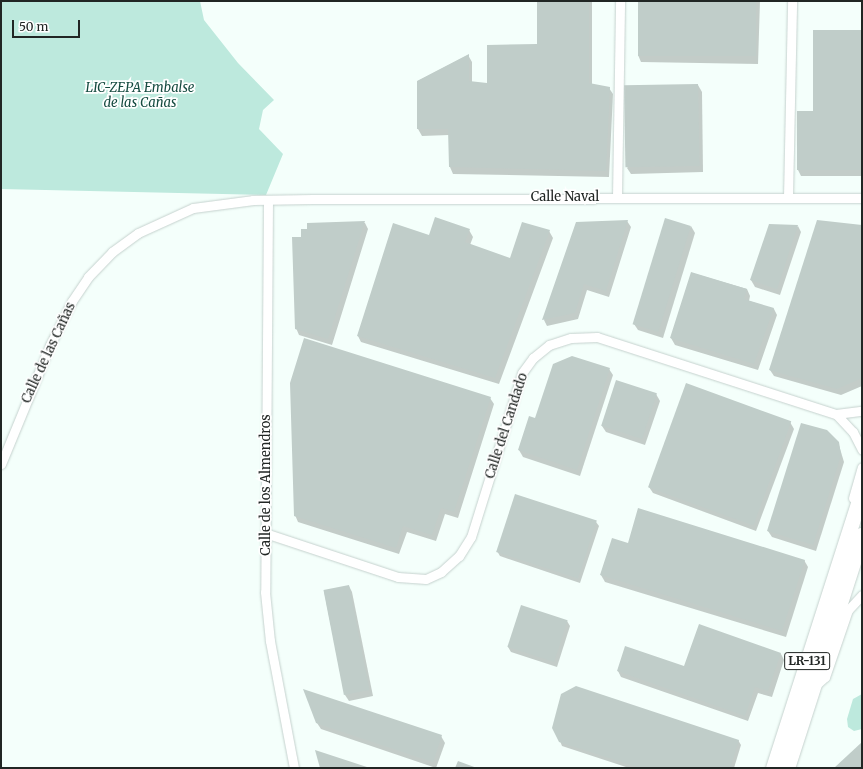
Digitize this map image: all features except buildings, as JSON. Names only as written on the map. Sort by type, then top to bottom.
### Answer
[{"type":"main road","name":"LR-131","points":[[773,768],[862,491]]},
{"type":"main road","name":"LR-131","points":[[787,768],[862,535]]},
{"type":"street","points":[[617,197],[620,1]]},
{"type":"street","points":[[788,198],[792,1]]},
{"type":"street","name":"Calle Naval","points":[[268,200],[617,197],[862,198]]},
{"type":"street","name":"Calle de las Cañas","points":[[1,464],[50,345],[72,302],[88,277],[112,252],[138,234],[193,208],[268,200]]},
{"type":"street","name":"Calle de los Almendros","points":[[268,200],[265,592],[270,641],[294,768]]},
{"type":"street","name":"Calle del Candado","points":[[265,533],[398,578],[426,579],[441,572],[459,556],[471,537],[522,373],[533,358],[549,345],[571,338],[597,337],[836,414],[862,411]]},
{"type":"street","points":[[836,414],[854,432],[862,450]]},
{"type":"street","points":[[842,554],[841,534],[862,467]]},
{"type":"street","points":[[814,688],[825,677],[848,610],[862,595]]},
{"type":"green space","name":"LIC-ZEPA Embalse de las Cañas","points":[[1,1],[200,1],[204,20],[238,63],[274,100],[263,110],[259,129],[283,154],[266,195],[1,189]]},
{"type":"green space","points":[[862,694],[862,729],[854,731],[848,727],[847,719],[853,699]]}]
